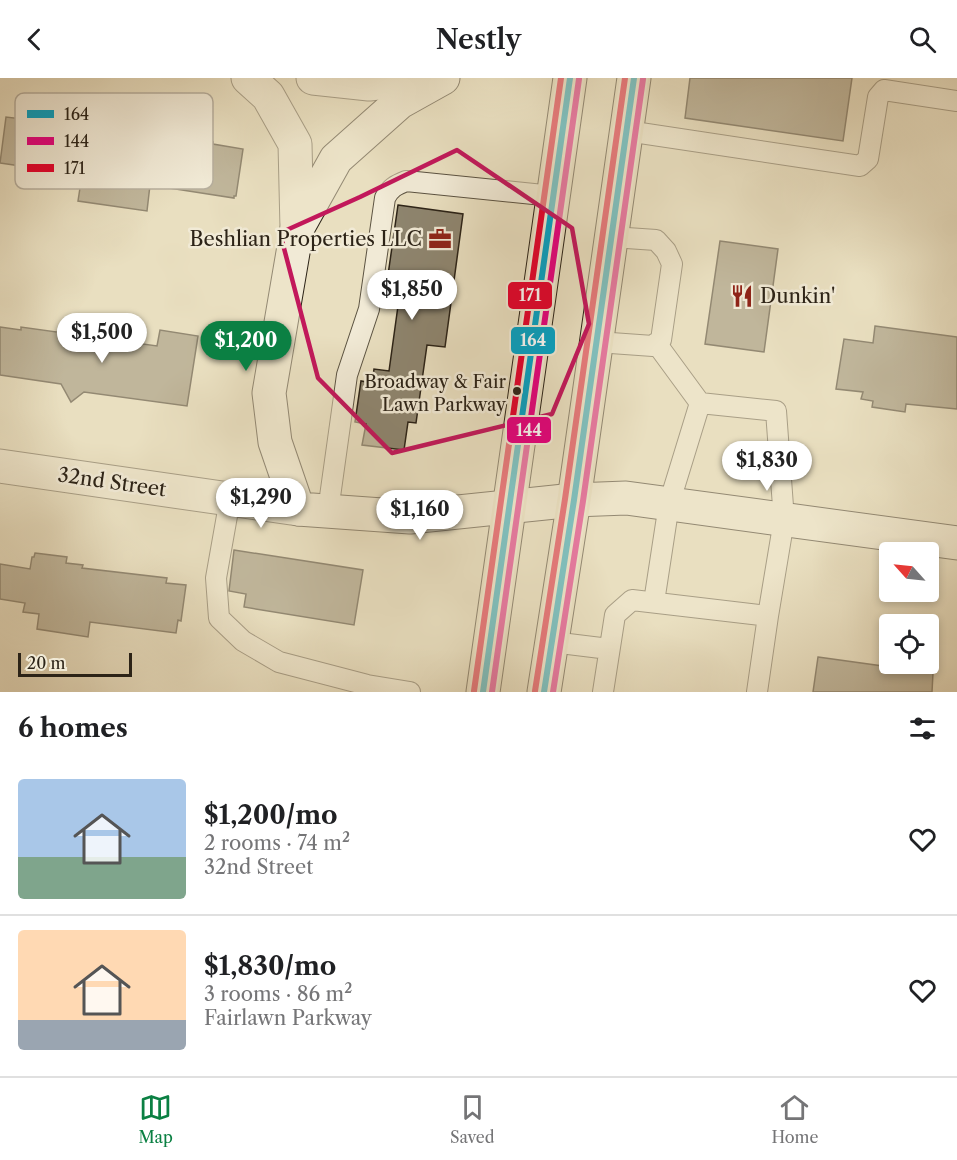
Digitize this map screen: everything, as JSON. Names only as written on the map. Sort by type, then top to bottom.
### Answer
[{"type":"main road","points":[[483,692],[570,78]]},
{"type":"main road","points":[[544,692],[574,500],[634,78]]},
{"type":"street","points":[[248,78],[268,96],[295,144],[297,229],[268,393],[275,442],[313,510]]},
{"type":"street","points":[[312,78],[369,84],[412,79]]},
{"type":"street","points":[[297,229],[336,159],[400,102],[443,78]]},
{"type":"street","name":"32nd Street","points":[[0,466],[313,510],[410,517],[574,500],[626,498],[957,543]]},
{"type":"lane","points":[[627,132],[860,165],[868,159],[878,97],[884,90],[957,101]]},
{"type":"lane","points":[[313,510],[347,375],[369,309],[385,198],[388,191],[406,181],[554,196]]},
{"type":"lane","points":[[597,342],[653,346],[660,340],[672,264],[666,251],[656,240],[612,237]]},
{"type":"lane","points":[[656,343],[700,403],[776,411],[784,520],[757,692]]},
{"type":"lane","points":[[654,602],[669,504],[700,403]]},
{"type":"lane","points":[[230,499],[216,578],[219,618],[243,641],[279,662],[367,685],[411,692]]},
{"type":"lane","points":[[603,692],[615,615],[632,600],[768,616]]},
{"type":"lane","points":[[552,642],[609,649]]},
{"type":"highlighted area","points":[[457,150],[572,228],[589,324],[552,414],[392,453],[318,378],[280,233]]},
{"type":"building","points":[[690,78],[852,78],[843,141],[685,118]]},
{"type":"building","points":[[6,117],[15,118],[15,165],[0,163]]},
{"type":"building","points":[[213,144],[243,149],[234,198],[176,189],[213,189]]},
{"type":"building","points":[[80,189],[150,189],[147,211],[78,201]]},
{"type":"building","points":[[398,205],[463,214],[445,347],[427,345],[416,423],[408,422],[404,450],[362,445],[366,424],[355,422],[361,381],[372,383],[374,369],[389,371],[402,277],[388,275]]},
{"type":"building","name":"Dunkin'","points":[[720,241],[778,249],[764,352],[705,344]]},
{"type":"building","points":[[875,326],[957,337],[957,409],[906,404],[905,412],[872,407],[873,401],[861,399],[863,392],[836,389],[844,339],[873,343]]},
{"type":"building","points":[[0,327],[21,330],[21,327],[157,346],[160,330],[198,336],[187,406],[84,392],[71,402],[61,384],[0,375]]},
{"type":"building","points":[[234,550],[363,570],[354,625],[244,607],[246,594],[229,591]]},
{"type":"building","points":[[35,553],[67,557],[66,563],[83,565],[82,568],[167,578],[166,583],[186,585],[181,621],[178,620],[176,633],[90,622],[88,637],[37,629],[39,614],[23,612],[25,603],[0,599],[0,564],[30,569]]},
{"type":"building","points":[[818,657],[879,665],[879,674],[933,674],[932,692],[813,692]]},
{"type":"transit line","name":"171","points":[[474,691],[561,78]]},
{"type":"transit line","name":"164","points":[[483,692],[570,78]]},
{"type":"transit line","name":"171","points":[[535,691],[625,78]]},
{"type":"transit line","name":"164","points":[[544,692],[574,500],[634,78]]},
{"type":"transit line","name":"144","points":[[492,692],[579,79]]},
{"type":"transit line","name":"144","points":[[553,692],[583,501],[643,79]]},
{"type":"place","name":"Beshlian Properties LLC","points":[[440,239]]},
{"type":"place","name":"Dunkin'","points":[[742,296]]},
{"type":"place","name":"Broadway & Fair Lawn Parkway","points":[[517,391]]}]
